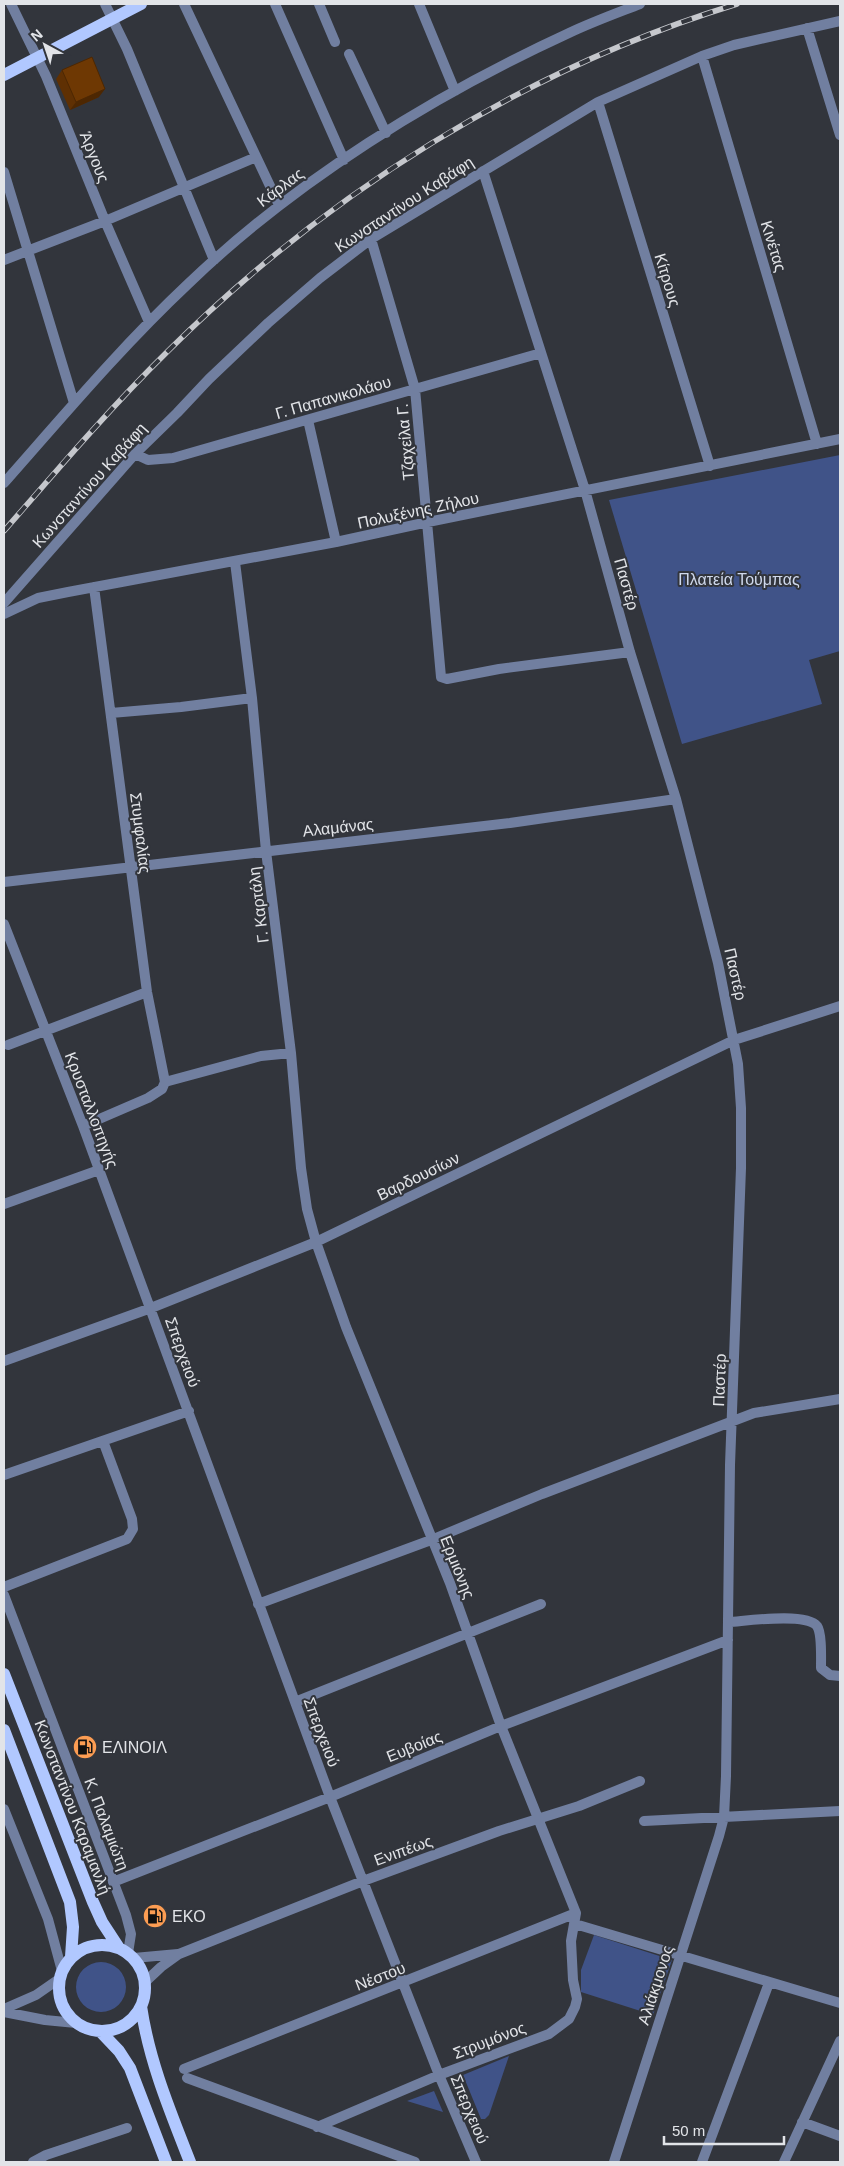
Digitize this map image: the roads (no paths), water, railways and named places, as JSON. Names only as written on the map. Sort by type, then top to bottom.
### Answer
[{"type":"main road","points":[[4,75],[141,4]]},
{"type":"main road","name":"Κωνσταντίνου Καραμανλή","points":[[4,1674],[102,1922],[140,1968],[145,1982]]},
{"type":"main road","points":[[4,1730],[70,1902],[73,1927],[71,1957]]},
{"type":"main road","points":[[127,1953],[110,1945],[90,1945],[71,1957],[60,1975],[58,1990],[61,2004],[65,2011],[76,2023],[83,2027],[100,2031],[121,2026],[133,2018],[141,2006],[145,1982]]},
{"type":"main road","points":[[141,2006],[145,2033],[152,2059],[190,2162]]},
{"type":"main road","points":[[100,2031],[119,2051],[130,2068],[166,2162]]},
{"type":"street","name":"Άργους","points":[[11,4],[46,76],[104,220],[149,322]]},
{"type":"street","points":[[105,4],[113,18],[214,260]]},
{"type":"street","points":[[184,4],[279,205]]},
{"type":"street","points":[[276,4],[344,160]]},
{"type":"street","points":[[319,4],[335,42]]},
{"type":"street","points":[[419,4],[455,91]]},
{"type":"street","name":"Κάρλας","points":[[4,482],[149,322],[214,260],[279,205],[344,160],[455,91],[570,32],[640,4]]},
{"type":"street","name":"Κωνσταντίνου Καβάφη","points":[[4,604],[135,454],[268,323],[320,278],[371,239],[598,102],[702,56],[734,45],[840,21]]},
{"type":"street","points":[[807,28],[840,135]]},
{"type":"street","points":[[348,54],[386,134]]},
{"type":"street","name":"Κινέτας","points":[[702,56],[817,444]]},
{"type":"street","name":"Κίτρους","points":[[598,102],[710,466]]},
{"type":"street","points":[[4,260],[256,157]]},
{"type":"street","name":"Παστέρ","points":[[483,170],[585,490],[630,652],[676,799],[718,963],[740,1079],[741,1159],[732,1422],[724,1817]]},
{"type":"street","points":[[4,172],[74,403]]},
{"type":"street","name":"Τζαχείλα Γ.","points":[[371,239],[415,389],[441,677],[446,678],[630,652]]},
{"type":"street","name":"Γ. Παπανικολάου","points":[[135,454],[148,460],[173,458],[541,353]]},
{"type":"street","points":[[308,420],[336,542]]},
{"type":"street","name":"Πολυξένης Ζήλου","points":[[4,614],[38,598],[235,562],[840,440]]},
{"type":"street","name":"Γ. Καρτάλη","points":[[235,562],[252,698],[266,851],[291,1053],[305,1197],[316,1242]]},
{"type":"street","name":"Στυμφαλίας","points":[[94,587],[148,992],[165,1082]]},
{"type":"street","points":[[111,713],[181,708],[252,698]]},
{"type":"street","name":"Αλαμάνας","points":[[4,882],[510,823],[676,799]]},
{"type":"street","name":"Κρυσταλλοπηγής","points":[[4,924],[83,1126],[151,1308]]},
{"type":"street","points":[[8,1045],[148,992]]},
{"type":"street","name":"Βαρδουσίων","points":[[4,1361],[151,1308],[316,1242],[734,1040],[840,1006]]},
{"type":"street","points":[[83,1126],[148,1098],[162,1089],[165,1082],[261,1056],[291,1053]]},
{"type":"street","points":[[4,1204],[99,1170]]},
{"type":"street","name":"Ερμιόνης","points":[[316,1242],[346,1327],[450,1583],[501,1726],[573,1903],[575,1919]]},
{"type":"street","name":"Σπερχειού","points":[[151,1308],[330,1797],[439,2075],[476,2162]]},
{"type":"street","points":[[258,1604],[431,1540],[567,1484],[754,1413],[840,1399]]},
{"type":"street","points":[[4,1475],[188,1411]]},
{"type":"street","points":[[4,1587],[127,1539],[133,1529],[132,1519],[103,1441]]},
{"type":"street","name":"Κ. Παλαμιώτη","points":[[4,1595],[130,1928],[131,1938],[127,1953]]},
{"type":"street","points":[[295,1702],[541,1604]]},
{"type":"street","points":[[729,1622],[776,1618],[804,1619],[812,1622],[816,1625],[819,1632],[821,1668],[830,1675],[840,1676]]},
{"type":"street","name":"Ευβοίας","points":[[113,1882],[330,1797],[501,1726],[728,1640]]},
{"type":"street","name":"Ενιπέως","points":[[145,1982],[179,1954],[363,1881],[484,1836],[579,1806],[640,1781]]},
{"type":"street","points":[[4,1809],[48,1919],[60,1975],[36,1995],[4,2011]]},
{"type":"street","points":[[644,1821],[840,1812]]},
{"type":"street","name":"Αλιάκμονος","points":[[614,2162],[724,1817]]},
{"type":"street","points":[[575,1919],[680,1955],[840,2003]]},
{"type":"street","name":"Νέστου","points":[[317,2127],[185,2073],[403,1983],[575,1919]]},
{"type":"street","name":"Στρυμόνος","points":[[317,2127],[439,2075],[548,2034],[569,2019],[577,1999],[573,1980],[571,1942],[575,1919]]},
{"type":"street","name":"Ενιπέως","points":[[127,1953],[179,1954]]},
{"type":"street","points":[[702,2162],[769,1983]]},
{"type":"street","points":[[4,2011],[45,2020],[76,2023]]},
{"type":"street","points":[[784,2162],[840,2041]]},
{"type":"street","points":[[802,2122],[840,2136]]},
{"type":"street","points":[[317,2127],[415,2162]]},
{"type":"street","points":[[33,2162],[46,2155],[127,2128]]},
{"type":"railway","points":[[4,531],[64,462],[168,351],[229,294],[294,240],[361,189],[432,143],[505,101],[580,64],[658,31],[737,4]]},
{"type":"place","name":"ΕΛΙΝΟΙΛ","points":[[85,1747]]},
{"type":"place","name":"EKO","points":[[155,1916]]},
{"type":"park label","name":"Πλατεία Τούμπας","points":[[739,579]]}]
